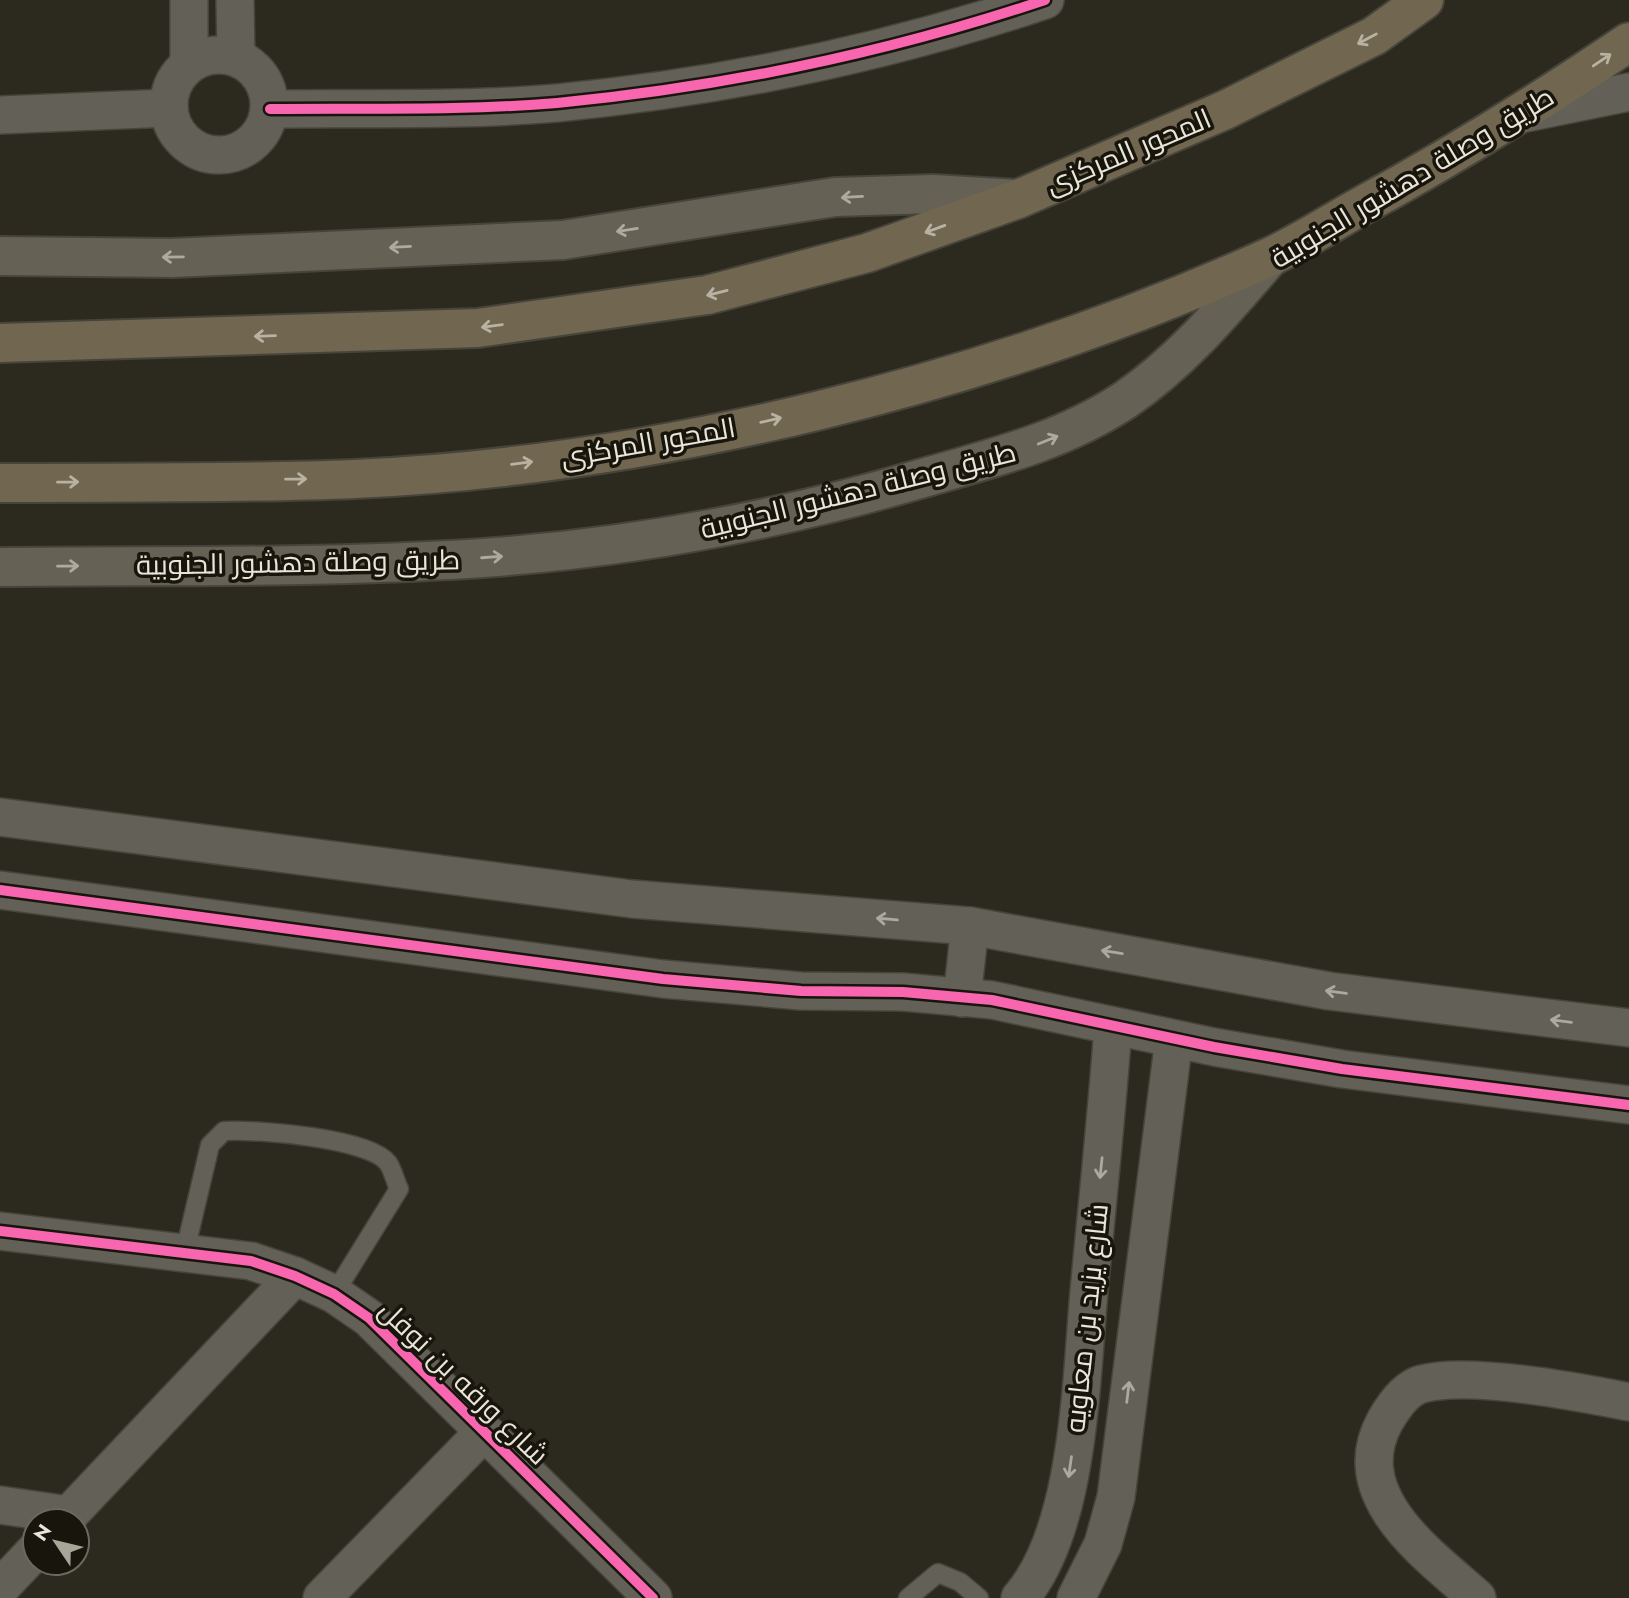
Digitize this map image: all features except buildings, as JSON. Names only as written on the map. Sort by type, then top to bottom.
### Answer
[{"type":"highway","name":"المحور المركزى","points":[[0,343],[478,328],[707,296],[867,253],[1018,199],[1225,110],[1374,36],[1424,0]]},
{"type":"highway","name":"طريق وصلة دهشور الجنوبية","points":[[1269,258],[1520,114],[1629,43]]},
{"type":"highway","name":"المحور المركزى","points":[[0,483],[355,479],[473,469],[706,434],[898,388],[1049,343],[1160,303],[1269,258]]},
{"type":"main road","points":[[0,256],[172,258],[563,240],[835,197],[933,194],[1018,199]]},
{"type":"main road","name":"طريق وصلة دهشور الجنوبية","points":[[0,567],[408,562],[498,557],[675,535],[777,516],[878,491],[1028,447],[1089,421],[1123,401],[1190,348],[1269,258]]},
{"type":"street","points":[[189,0],[189,64]]},
{"type":"street","points":[[235,0],[236,57]]},
{"type":"street","points":[[270,108],[466,108],[644,93],[820,63],[908,42],[1045,0]]},
{"type":"street","points":[[212,55],[236,57],[258,72],[269,95],[270,108],[260,134],[251,144],[225,155],[199,151],[187,144],[178,134],[169,108],[174,83],[189,64],[212,55]]},
{"type":"street","points":[[1520,114],[1629,92]]},
{"type":"street","points":[[0,115],[169,108]]},
{"type":"street","points":[[0,817],[632,899],[970,926],[1329,991],[1629,1028]]},
{"type":"street","points":[[0,890],[663,979],[802,991],[903,992],[992,1000],[1174,1039],[1342,1069],[1629,1105]]},
{"type":"street","points":[[961,998],[970,926]]},
{"type":"street","name":"شارع يزيد بن معاويه","points":[[1020,1598],[1050,1545],[1066,1491],[1114,1027]]},
{"type":"street","name":"شارع يزيد بن معاويه","points":[[1083,1595],[1116,1497],[1161,1123],[1174,1039]]},
{"type":"street","points":[[1106,1116],[1119,1103],[1136,1100],[1152,1107],[1161,1123]]},
{"type":"street","name":"شارع ورقه بن نوفل","points":[[0,1231],[251,1261],[295,1276],[334,1294],[369,1318],[653,1598]]},
{"type":"street","points":[[76,1507],[295,1276]]},
{"type":"street","points":[[1477,1598],[1398,1524],[1381,1497],[1374,1466],[1377,1444],[1379,1433],[1394,1405],[1420,1384],[1462,1378],[1629,1402]]},
{"type":"street","points":[[323,1598],[483,1433]]},
{"type":"street","points":[[0,1505],[21,1509]]},
{"type":"street","points":[[0,1588],[21,1566]]},
{"type":"lane","points":[[185,1251],[210,1145],[224,1131],[256,1129],[361,1146],[387,1162],[398,1189],[334,1294]]},
{"type":"lane","points":[[908,1598],[938,1573],[960,1582],[979,1598]]},
{"type":"cycle path","points":[[270,109],[521,106],[681,88],[865,52],[1045,0]]},
{"type":"cycle path","points":[[0,890],[663,979],[801,991],[903,992],[992,1000],[1214,1047],[1342,1069],[1629,1105]]},
{"type":"cycle path","points":[[0,1231],[251,1261],[295,1276],[334,1294],[369,1318],[653,1598]]}]
